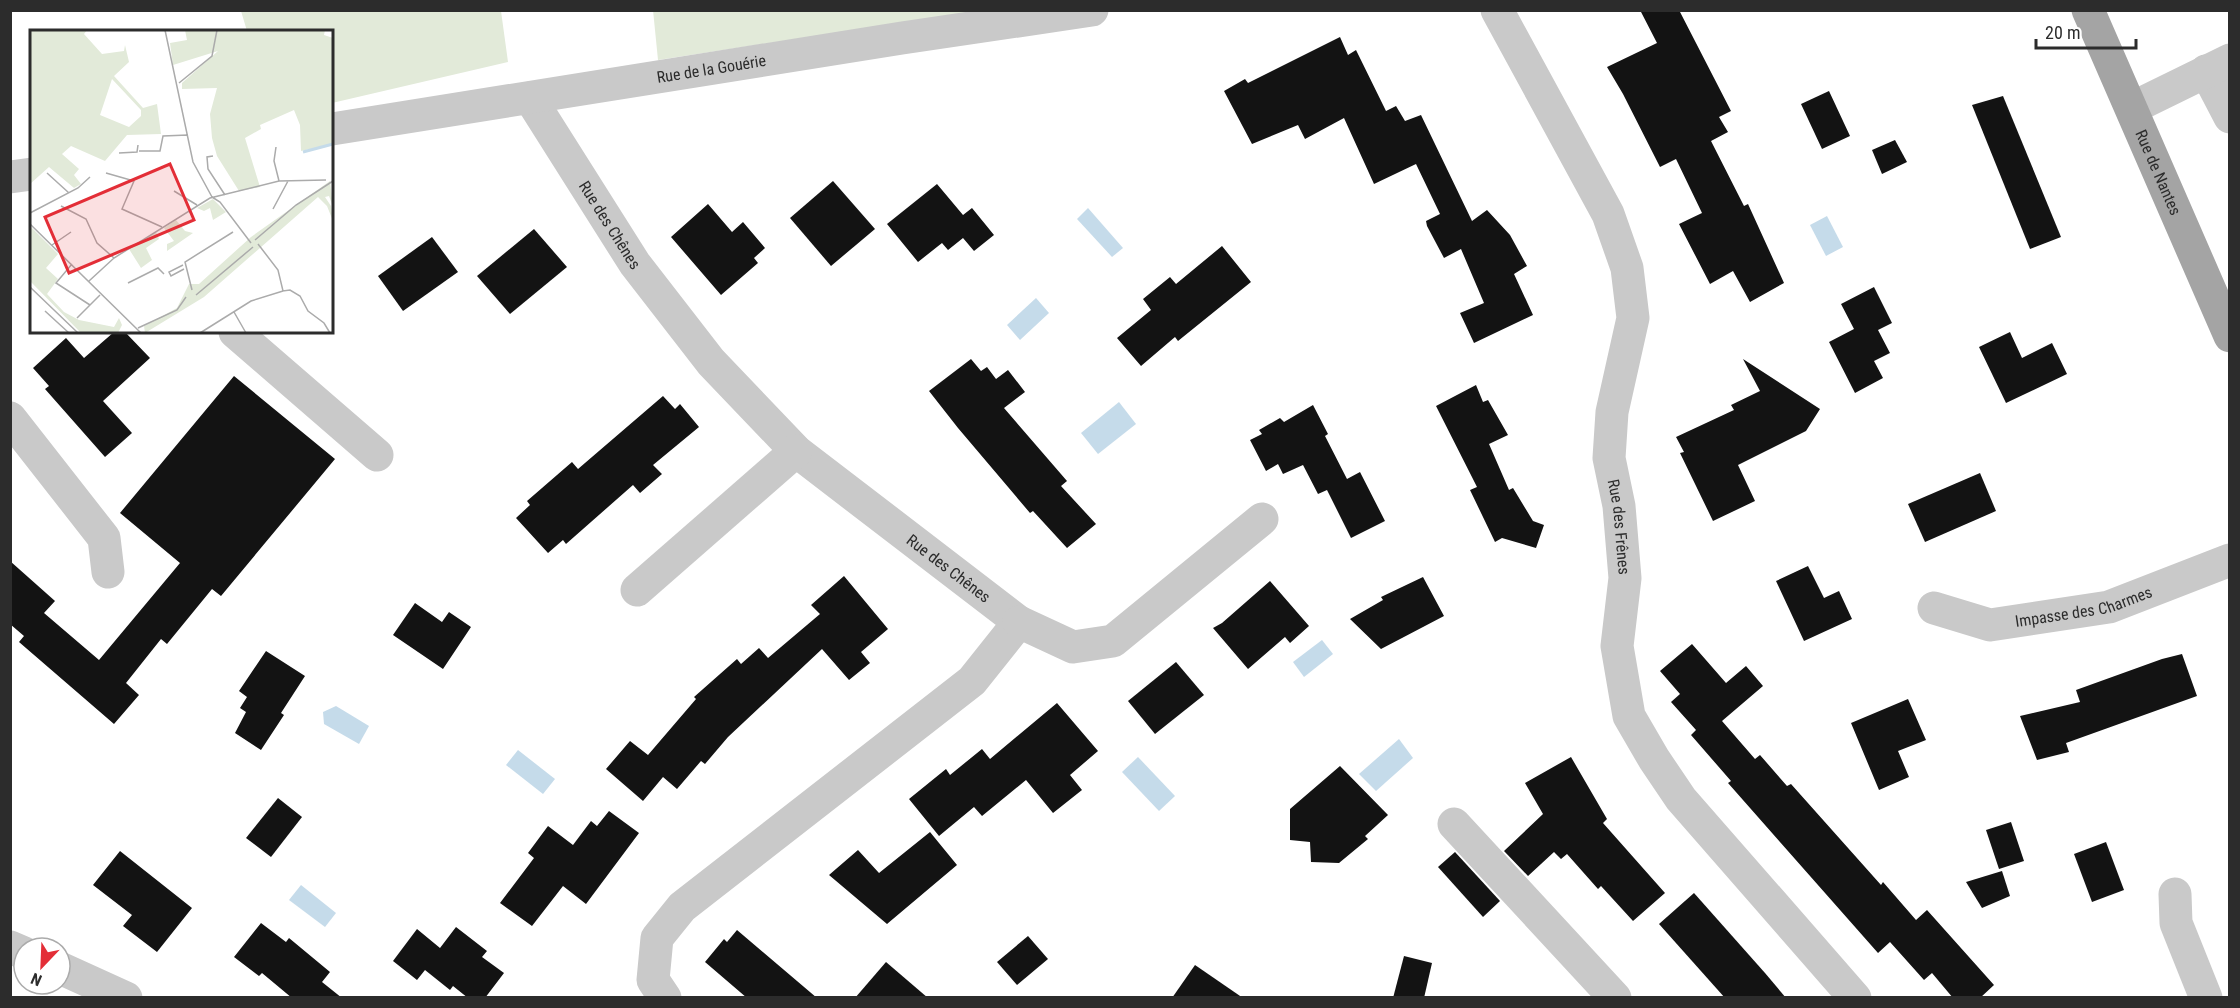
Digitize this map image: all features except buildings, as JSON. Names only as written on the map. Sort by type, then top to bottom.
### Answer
[{"type":"main road","name":"Rue de Nantes","points":[[2088,10],[2229,336]]},
{"type":"street","name":"Rue de la Gouérie","points":[[333,129],[1092,10]]},
{"type":"street","name":"Rue des Frênes","points":[[1497,10],[1608,214],[1627,268],[1634,318],[1611,412],[1609,458],[1619,506],[1625,578],[1617,646],[1629,716],[1681,799],[1855,998]]},
{"type":"street","points":[[2132,108],[2218,65],[2229,117]]},
{"type":"street","name":"Rue des Chênes","points":[[530,98],[635,264],[711,362],[796,451],[1019,622],[1073,647],[1113,641],[1262,519]]},
{"type":"street","points":[[10,177],[30,174]]},
{"type":"street","points":[[236,333],[377,455]]},
{"type":"street","points":[[10,418],[104,538],[108,572]]},
{"type":"street","points":[[637,590],[796,451]]},
{"type":"street","name":"Impasse des Charmes","points":[[1934,608],[1990,625],[2109,607],[2229,560]]},
{"type":"street","points":[[665,998],[653,980],[657,938],[682,907],[972,681],[1019,622]]},
{"type":"street","points":[[1454,824],[1615,998]]},
{"type":"street","points":[[2175,894],[2176,923],[2206,998]]},
{"type":"street","points":[[72,973],[126,998]]},
{"type":"green space","points":[[653,10],[980,11],[658,60]]},
{"type":"green space","points":[[241,11],[501,11],[508,62],[333,103],[333,30],[247,30]]},
{"type":"water","points":[[1088,208],[1123,248],[1112,257],[1077,219]]},
{"type":"water","points":[[1827,216],[1843,247],[1826,256],[1810,225]]},
{"type":"water","points":[[1036,298],[1049,313],[1020,340],[1007,325]]},
{"type":"water","points":[[1119,402],[1136,424],[1098,454],[1081,433]]},
{"type":"water","points":[[1322,640],[1333,654],[1304,677],[1293,662]]},
{"type":"water","points":[[336,706],[369,726],[359,744],[324,724],[323,712]]},
{"type":"water","points":[[1399,739],[1413,758],[1376,791],[1359,774]]},
{"type":"water","points":[[518,750],[555,779],[543,794],[506,765]]},
{"type":"water","points":[[1138,757],[1175,796],[1159,811],[1122,772]]},
{"type":"water","points":[[301,885],[336,913],[325,927],[289,900]]}]
